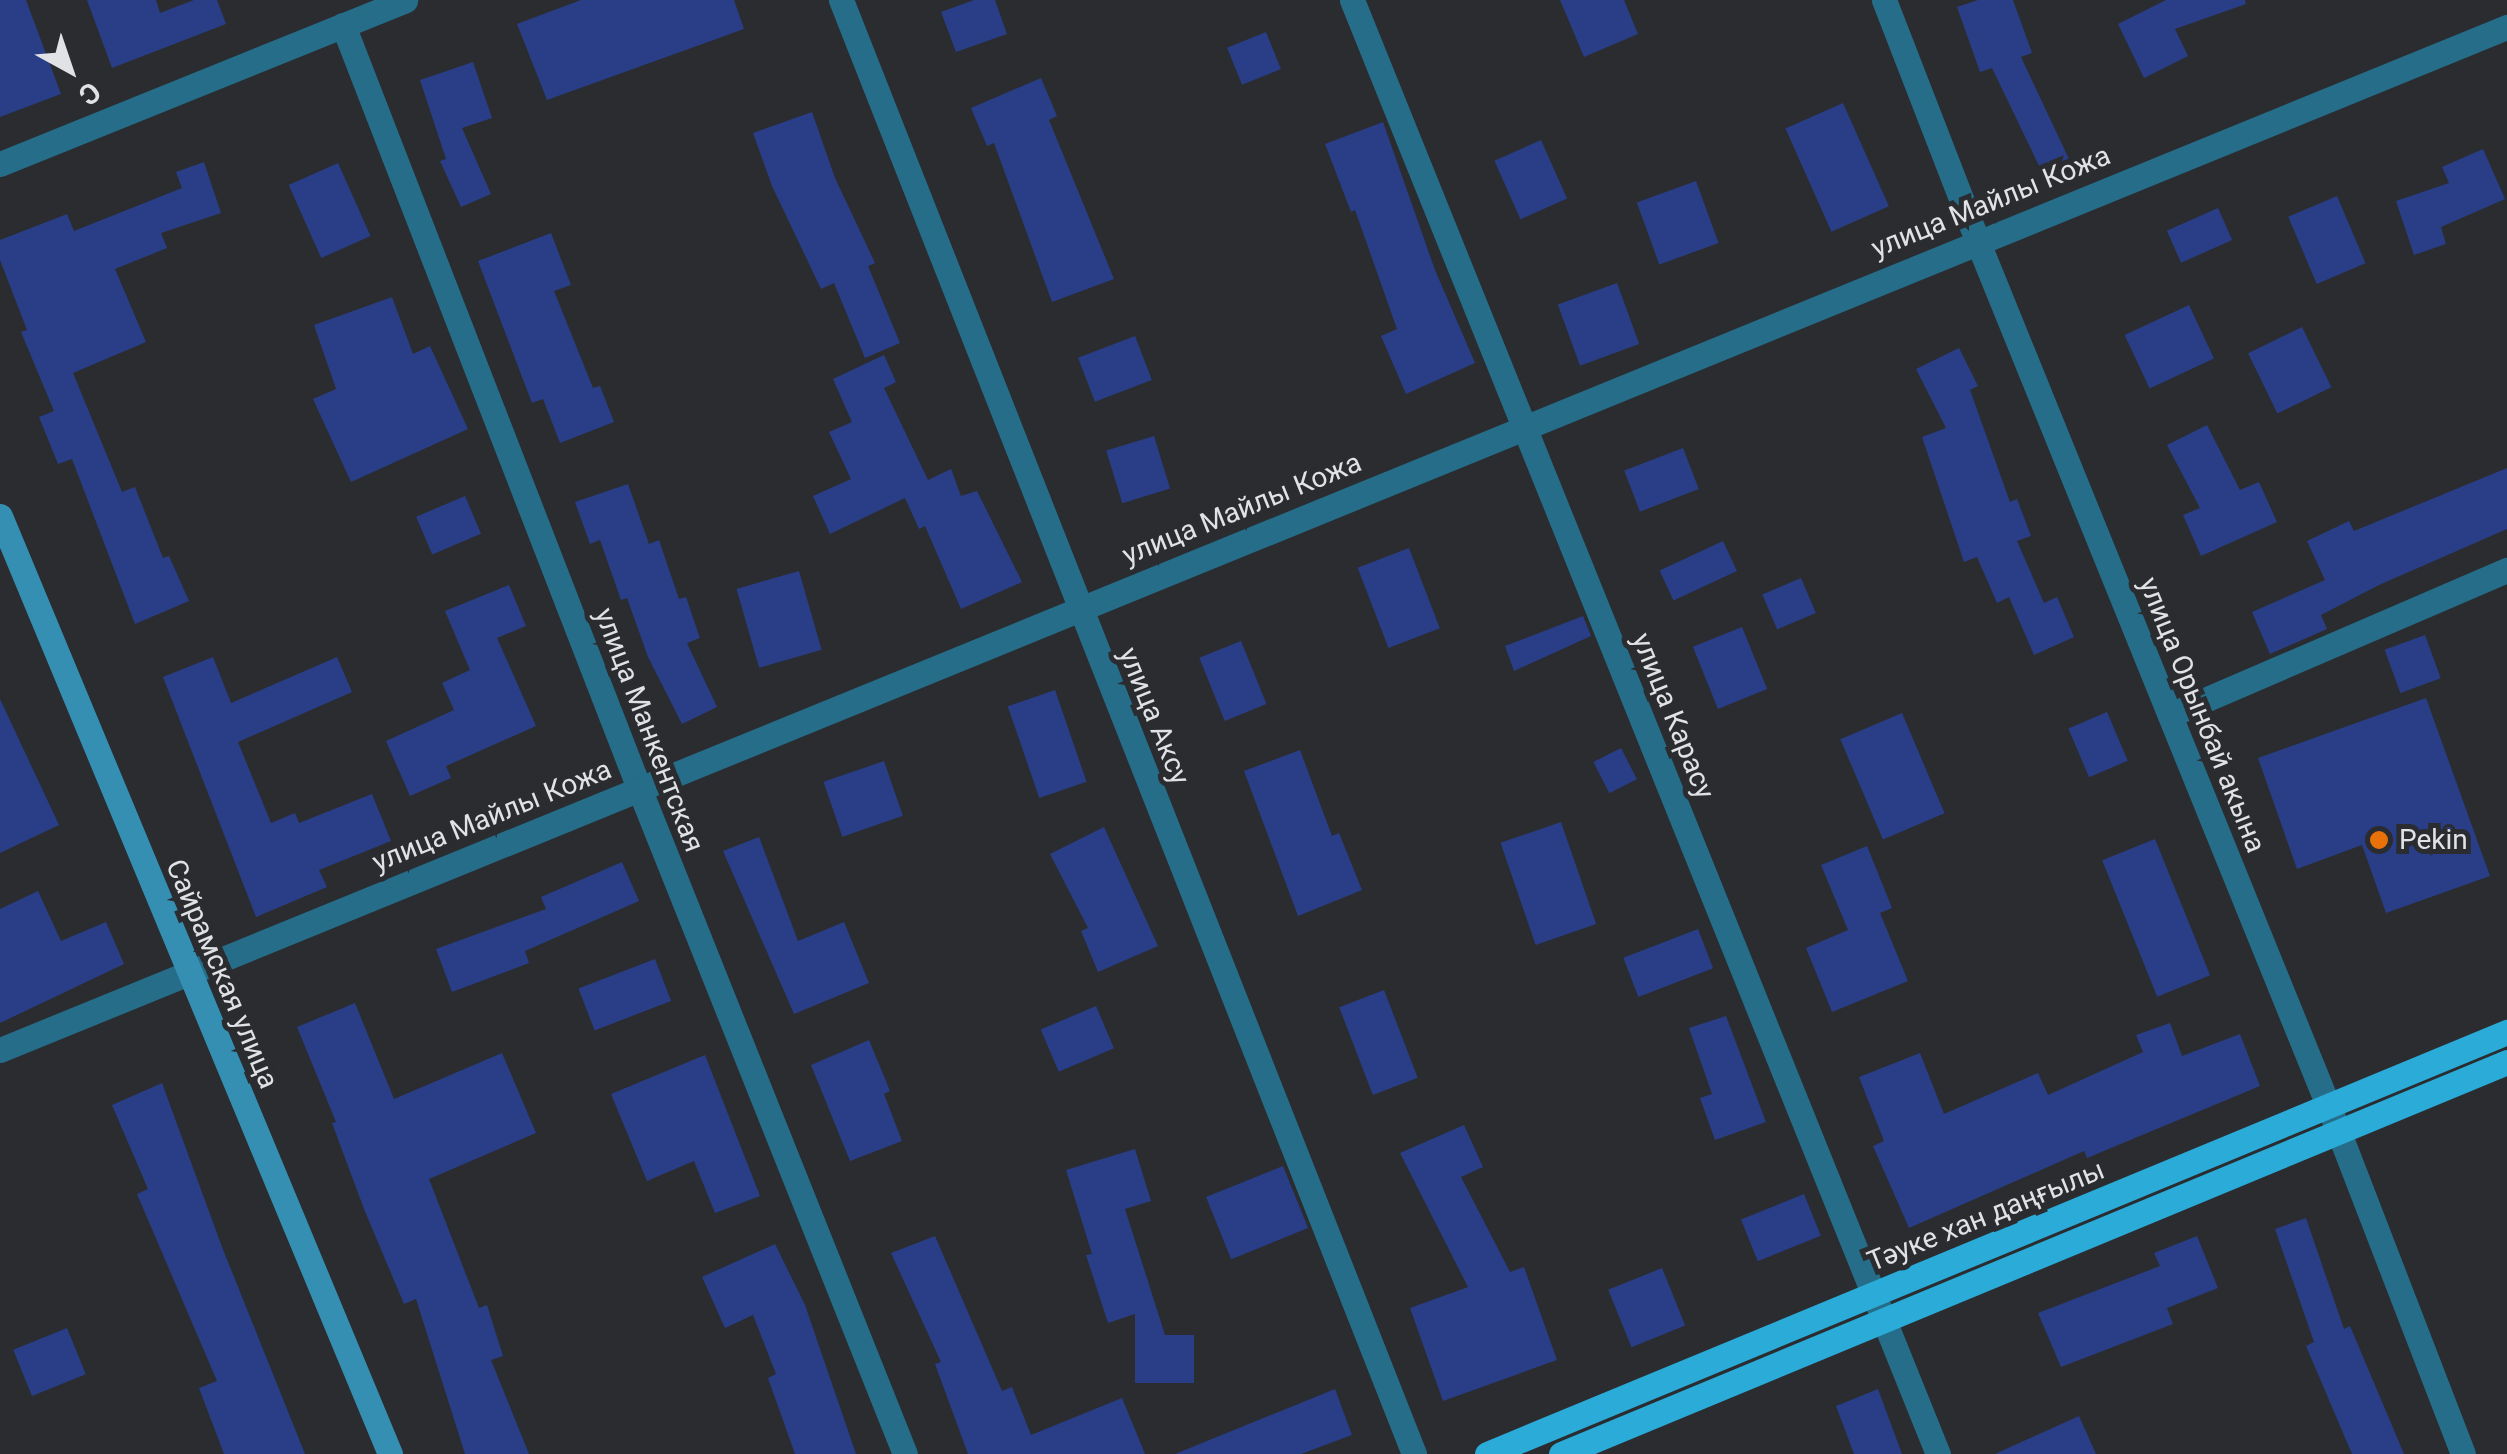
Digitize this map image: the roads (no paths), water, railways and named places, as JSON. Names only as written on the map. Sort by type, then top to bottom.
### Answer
[{"type":"main road","name":"Сайрамская улица","points":[[0,516],[390,1454]]},
{"type":"main road","name":"Тәуке хан даңғылы","points":[[1562,1454],[1883,1320],[2333,1118],[2507,1032]]},
{"type":"main road","name":"Тәуке хан даңғылы","points":[[1488,1454],[1874,1294],[2333,1118],[2507,1062]]},
{"type":"street","points":[[0,164],[404,0]]},
{"type":"street","name":"улица Аксу","points":[[841,0],[1414,1454]]},
{"type":"street","name":"улица Карасу","points":[[1352,0],[1938,1454]]},
{"type":"street","name":"улица Орынбай акына","points":[[1884,0],[1977,240],[2333,1118],[2463,1454]]},
{"type":"street","name":"улица Манкентская","points":[[343,25],[639,788],[905,1454]]},
{"type":"street","name":"улица Майлы Кожа","points":[[0,1050],[1977,240],[2507,27]]},
{"type":"street","points":[[2170,715],[2507,570]]},
{"type":"place","name":"Pekin","points":[[2379,840]]}]
